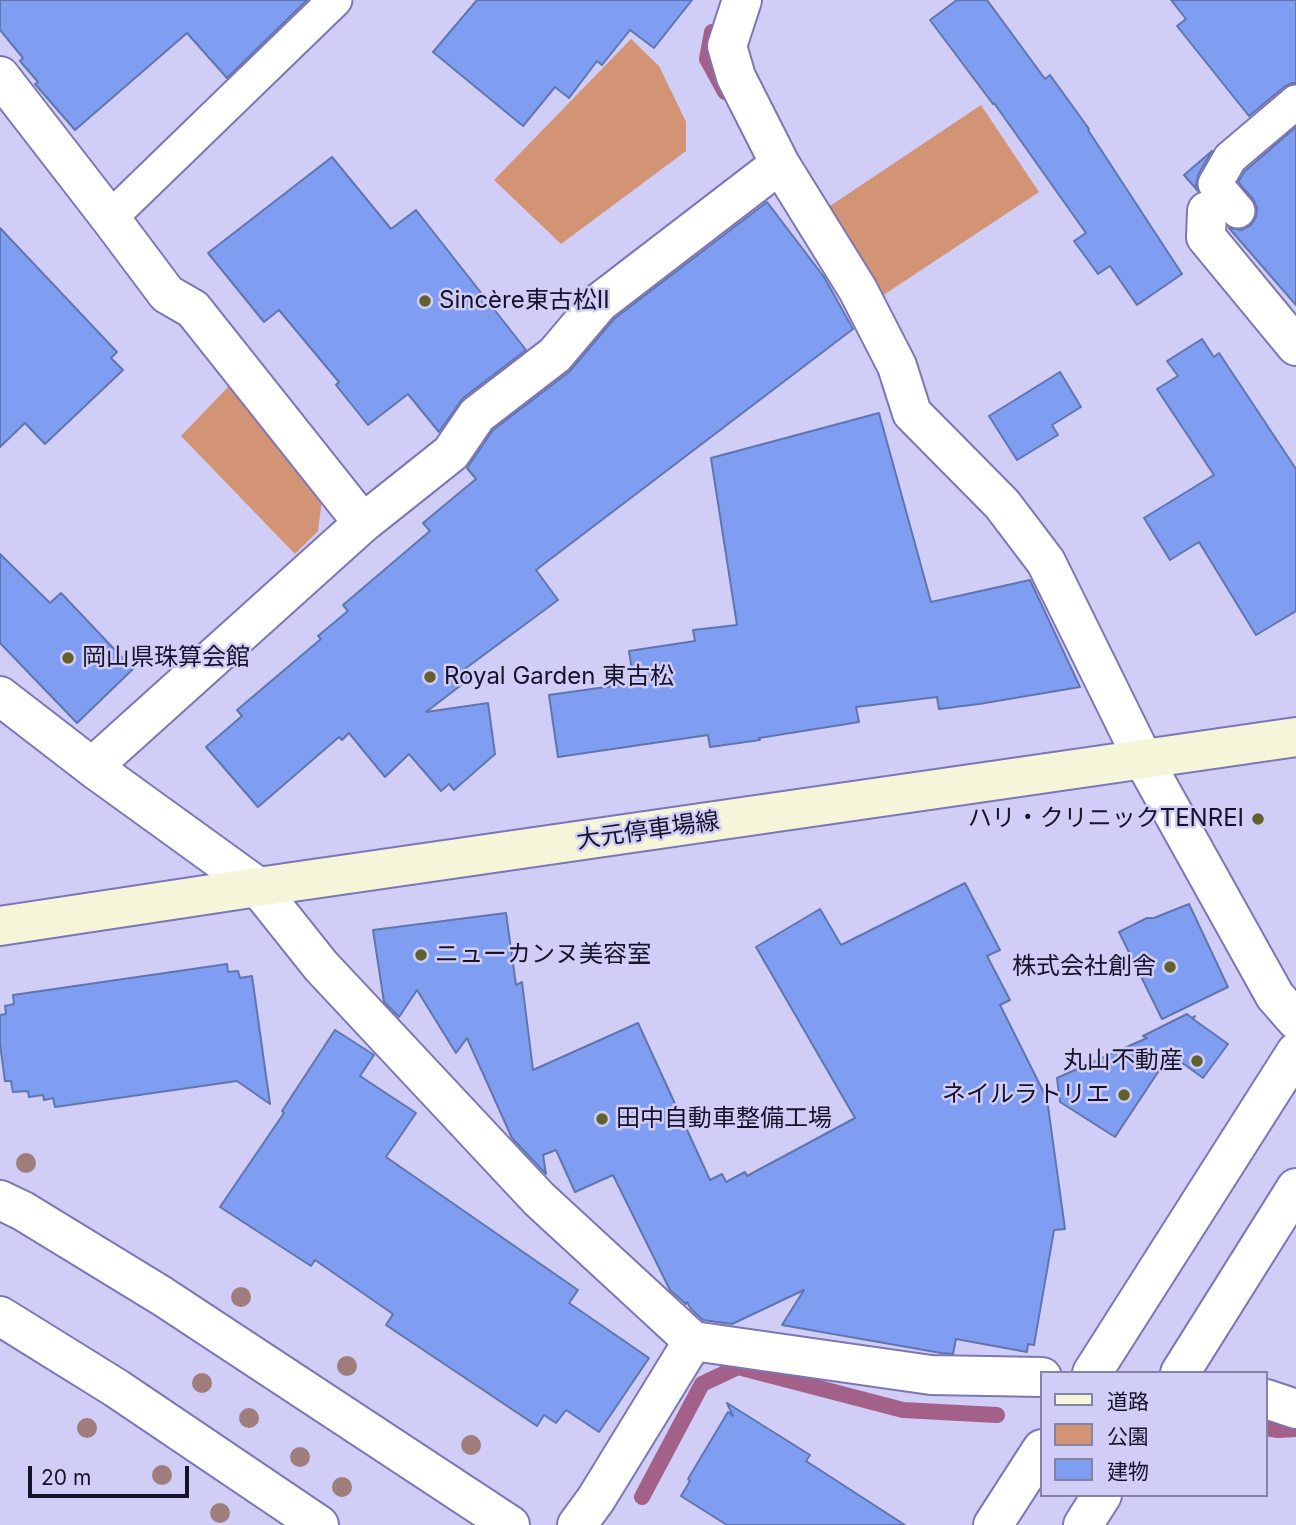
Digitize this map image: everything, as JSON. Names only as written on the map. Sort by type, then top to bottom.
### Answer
[{"type":"main road","name":"大元停車場線","points":[[0,926],[1296,737]]},
{"type":"street","points":[[741,0],[727,46],[736,77],[780,164],[858,290],[897,366],[912,413],[1002,504],[1046,562],[1143,760],[1275,996],[1296,1020]]},
{"type":"street","points":[[0,76],[167,294],[193,309],[363,523]]},
{"type":"street","points":[[92,766],[363,523],[451,453],[477,415],[555,355],[599,303],[780,164]]},
{"type":"street","points":[[1222,211],[1206,237],[1296,346]]},
{"type":"street","points":[[0,696],[258,887],[321,966],[539,1199],[693,1341],[931,1375],[1040,1377]]},
{"type":"street","points":[[1093,1371],[1296,1052]]},
{"type":"street","points":[[1181,1371],[1296,1188]]},
{"type":"street","points":[[0,1200],[23,1211],[162,1296],[510,1525]]},
{"type":"street","points":[[0,1316],[116,1388],[319,1525]]},
{"type":"street","points":[[577,1525],[596,1499],[693,1341]]},
{"type":"street","points":[[1268,1400],[1296,1409]]},
{"type":"street","points":[[993,1525],[1040,1452]]},
{"type":"street","points":[[1083,1525],[1101,1497]]},
{"type":"lane","points":[[110,218],[335,0]]},
{"type":"lane","points":[[1222,211],[1215,184],[1230,158],[1296,102]]},
{"type":"green space","points":[[631,39],[659,66],[686,122],[686,151],[561,244],[494,180]]},
{"type":"green space","points":[[981,105],[1039,192],[876,300],[818,214]]},
{"type":"green space","points":[[230,385],[322,500],[318,531],[295,554],[181,436]]},
{"type":"building","points":[[0,0],[307,0],[227,78],[187,33],[75,130],[35,84],[38,82],[20,61],[23,58],[0,30]]},
{"type":"building","points":[[477,0],[692,0],[654,48],[630,30],[602,65],[597,61],[569,98],[555,87],[523,126],[433,52]]},
{"type":"building","points":[[957,0],[987,0],[1045,79],[1050,75],[1089,129],[1182,274],[1137,305],[1110,266],[1098,274],[1074,241],[1086,233],[994,103],[930,20]]},
{"type":"building","points":[[1171,0],[1296,0],[1296,83],[1284,87],[1249,116],[1177,26],[1186,19]]},
{"type":"building","points":[[1296,127],[1296,305],[1229,228],[1242,230],[1251,225],[1256,217],[1257,208],[1253,199],[1238,182],[1245,171]]},
{"type":"building","points":[[1212,151],[1198,175],[1198,191],[1184,175]]},
{"type":"building","points":[[332,157],[391,229],[416,210],[526,350],[463,398],[439,432],[408,394],[368,425],[336,385],[339,382],[279,310],[264,322],[208,253]]},
{"type":"building","points":[[767,202],[824,277],[853,329],[536,570],[558,600],[454,677],[477,673],[426,712],[488,703],[495,754],[454,790],[449,784],[441,791],[409,754],[385,777],[349,733],[342,740],[339,737],[258,807],[206,747],[242,716],[237,710],[321,639],[318,636],[348,611],[343,605],[430,531],[423,523],[476,479],[467,468],[493,430],[569,372],[614,319]]},
{"type":"building","points":[[0,228],[117,352],[111,358],[123,370],[45,444],[25,423],[0,447]]},
{"type":"building","points":[[1202,339],[1214,357],[1219,353],[1296,469],[1296,611],[1256,635],[1199,542],[1170,560],[1144,518],[1214,475],[1157,389],[1178,376],[1167,361]]},
{"type":"building","points":[[1060,372],[1081,407],[1052,425],[1058,435],[1017,460],[989,416]]},
{"type":"building","points":[[879,413],[931,602],[1030,580],[1080,687],[939,709],[937,697],[856,707],[859,722],[710,747],[708,735],[558,757],[549,695],[634,683],[629,651],[695,641],[693,630],[737,625],[711,458]]},
{"type":"building","points":[[0,554],[50,603],[61,593],[133,669],[77,723],[0,643]]},
{"type":"building","points":[[965,883],[1000,950],[987,956],[1010,1000],[1000,1005],[1047,1099],[1065,1229],[1054,1230],[1034,1345],[1028,1344],[1027,1352],[956,1339],[953,1354],[941,1353],[782,1325],[804,1290],[732,1324],[703,1320],[687,1302],[686,1304],[670,1290],[613,1175],[575,1192],[556,1150],[543,1155],[546,1174],[512,1138],[467,1038],[456,1053],[417,990],[399,1017],[384,1002],[373,930],[506,913],[516,985],[522,982],[533,1070],[638,1023],[710,1180],[722,1174],[726,1182],[745,1172],[747,1176],[855,1118],[756,947],[820,909],[841,945]]},
{"type":"building","points":[[1189,904],[1228,987],[1162,1019],[1119,932],[1147,918],[1154,918]]},
{"type":"building","points":[[227,964],[228,972],[238,971],[240,978],[252,976],[270,1104],[237,1081],[55,1107],[53,1098],[44,1100],[43,1095],[29,1097],[28,1091],[13,1092],[11,1081],[5,1081],[0,1044],[0,1015],[6,1014],[5,1006],[14,1004],[13,995]]},
{"type":"building","points":[[1187,1014],[1192,1018],[1195,1016],[1193,1019],[1228,1044],[1203,1078],[1170,1054],[1115,1137],[1060,1102],[1057,1078],[1147,1038],[1143,1036]]},
{"type":"building","points":[[335,1030],[374,1055],[360,1076],[416,1113],[386,1157],[578,1290],[569,1303],[649,1358],[599,1432],[566,1410],[556,1423],[544,1415],[537,1426],[386,1325],[393,1314],[315,1260],[311,1266],[220,1207],[284,1113],[282,1111]]},
{"type":"building","points":[[727,1403],[810,1455],[806,1461],[905,1525],[727,1525],[681,1496],[690,1481],[688,1479],[728,1412],[733,1416]]},
{"type":"waterway","points":[[712,32],[707,59],[725,92]]},
{"type":"waterway","points":[[642,1497],[702,1384],[738,1367],[903,1410],[997,1415]]},
{"type":"waterway","points":[[1268,1428],[1296,1429]]},
{"type":"place","name":"Sincère東古松Ⅱ","points":[[425,301]]},
{"type":"place","name":"岡山県珠算会館","points":[[68,658]]},
{"type":"place","name":"Royal Garden 東古松","points":[[430,677]]},
{"type":"place","name":"ハリ・クリニックTENREI","points":[[1258,819]]},
{"type":"place","name":"ニューカンヌ美容室","points":[[421,955]]},
{"type":"place","name":"株式会社創舎","points":[[1170,967]]},
{"type":"place","name":"丸山不動産","points":[[1197,1061]]},
{"type":"place","name":"ネイルラトリエ","points":[[1124,1095]]},
{"type":"place","name":"田中自動車整備工場","points":[[602,1119]]}]
